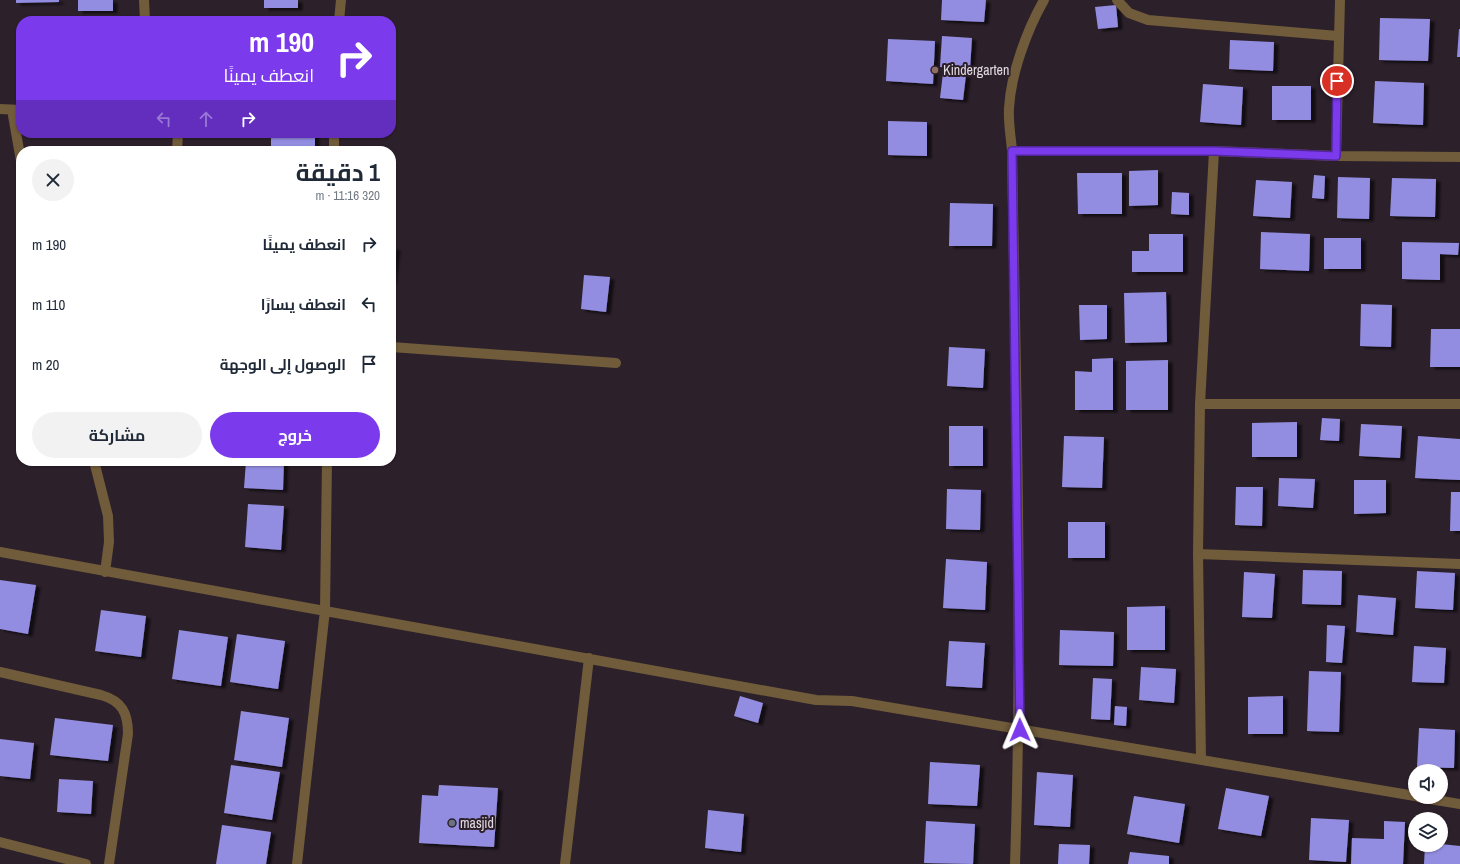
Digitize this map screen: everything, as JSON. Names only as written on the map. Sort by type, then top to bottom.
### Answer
[{"type":"street","points":[[144,0],[145,16]]},
{"type":"street","points":[[340,16],[341,0]]},
{"type":"street","points":[[1015,864],[1020,730],[1012,151],[1009,109],[1012,82],[1033,20],[1044,0]]},
{"type":"street","points":[[1117,0],[1129,12],[1148,20],[1338,36]]},
{"type":"street","points":[[1336,156],[1340,0]]},
{"type":"street","points":[[0,110],[16,110]]},
{"type":"street","points":[[1012,151],[1214,151],[1336,156],[1460,157]]},
{"type":"street","points":[[1201,760],[1198,554],[1200,404],[1214,151]]},
{"type":"street","points":[[396,347],[616,363]]},
{"type":"street","points":[[1200,404],[1460,404]]},
{"type":"street","points":[[95,466],[108,516],[108,542],[105,572]]},
{"type":"street","points":[[297,864],[325,610],[327,466]]},
{"type":"street","points":[[0,552],[816,700],[852,702],[1408,795]]},
{"type":"street","points":[[1198,554],[1460,564]]},
{"type":"street","points":[[565,864],[589,658]]},
{"type":"street","points":[[0,672],[114,698],[122,709],[128,721],[128,734],[109,864]]},
{"type":"street","points":[[1448,802],[1460,804]]},
{"type":"street","points":[[0,842],[86,864]]},
{"type":"building","points":[[16,0],[59,0],[59,2],[16,3]]},
{"type":"building","points":[[78,0],[113,0],[113,11],[78,11]]},
{"type":"building","points":[[264,0],[298,0],[298,8],[264,8]]},
{"type":"building","points":[[942,0],[986,0],[984,22],[941,20]]},
{"type":"building","points":[[1116,5],[1118,27],[1098,29],[1095,7]]},
{"type":"building","points":[[1380,18],[1430,19],[1428,61],[1379,60]]},
{"type":"building","points":[[1459,29],[1460,57],[1457,57]]},
{"type":"building","points":[[942,36],[972,38],[970,69],[940,67]]},
{"type":"building","points":[[888,39],[935,41],[933,84],[886,81]]},
{"type":"building","points":[[1230,40],[1274,42],[1273,71],[1229,69]]},
{"type":"building","points":[[943,73],[966,75],[963,100],[940,98]]},
{"type":"building","points":[[1375,81],[1424,83],[1423,125],[1373,123]]},
{"type":"building","points":[[1203,84],[1243,87],[1241,125],[1200,122]]},
{"type":"building","points":[[1272,86],[1311,86],[1311,120],[1272,120]]},
{"type":"building","points":[[888,121],[927,122],[927,156],[888,155]]},
{"type":"building","points":[[271,138],[315,138],[315,146],[271,146]]},
{"type":"building","points":[[1158,170],[1158,205],[1129,206],[1129,171]]},
{"type":"building","points":[[1077,173],[1122,173],[1122,214],[1078,214]]},
{"type":"building","points":[[1314,175],[1325,176],[1324,199],[1312,198]]},
{"type":"building","points":[[1338,177],[1370,178],[1369,219],[1337,218]]},
{"type":"building","points":[[1392,178],[1436,179],[1435,217],[1390,216]]},
{"type":"building","points":[[1256,180],[1292,182],[1290,218],[1253,216]]},
{"type":"building","points":[[1172,192],[1189,193],[1189,215],[1171,214]]},
{"type":"building","points":[[950,203],[993,204],[992,246],[949,246]]},
{"type":"building","points":[[1261,232],[1310,234],[1309,271],[1260,269]]},
{"type":"building","points":[[1149,234],[1183,234],[1183,272],[1132,272],[1132,251],[1149,251]]},
{"type":"building","points":[[1324,238],[1361,238],[1361,269],[1324,269]]},
{"type":"building","points":[[1402,242],[1459,243],[1458,255],[1440,254],[1440,280],[1402,279]]},
{"type":"building","points":[[584,275],[610,277],[606,312],[581,309]]},
{"type":"building","points":[[1166,292],[1167,342],[1125,343],[1124,293]]},
{"type":"building","points":[[1361,304],[1392,305],[1391,347],[1360,346]]},
{"type":"building","points":[[1079,305],[1107,305],[1107,339],[1080,340]]},
{"type":"building","points":[[1431,329],[1460,329],[1460,367],[1430,367]]},
{"type":"building","points":[[949,347],[985,349],[983,388],[947,386]]},
{"type":"building","points":[[1113,358],[1113,410],[1075,410],[1075,371],[1092,372],[1092,359]]},
{"type":"building","points":[[1168,360],[1168,410],[1126,410],[1126,361]]},
{"type":"building","points":[[1322,418],[1340,419],[1339,441],[1320,440]]},
{"type":"building","points":[[1297,422],[1297,457],[1252,457],[1252,423]]},
{"type":"building","points":[[1361,424],[1402,426],[1400,458],[1359,456]]},
{"type":"building","points":[[949,426],[983,426],[983,466],[949,466]]},
{"type":"building","points":[[1064,436],[1104,437],[1102,488],[1062,487]]},
{"type":"building","points":[[1418,436],[1460,439],[1460,480],[1415,478]]},
{"type":"building","points":[[246,466],[284,466],[283,490],[244,488]]},
{"type":"building","points":[[1279,478],[1315,479],[1313,508],[1278,506]]},
{"type":"building","points":[[1354,480],[1386,480],[1386,513],[1354,514]]},
{"type":"building","points":[[1236,487],[1263,487],[1262,526],[1235,525]]},
{"type":"building","points":[[947,489],[981,490],[980,530],[946,529]]},
{"type":"building","points":[[1451,492],[1460,492],[1460,531],[1450,531]]},
{"type":"building","points":[[248,504],[284,506],[281,550],[245,547]]},
{"type":"building","points":[[1068,522],[1105,522],[1105,558],[1068,558]]},
{"type":"building","points":[[946,559],[987,562],[985,610],[943,608]]},
{"type":"building","points":[[1303,570],[1342,571],[1341,605],[1302,604]]},
{"type":"building","points":[[1417,571],[1455,573],[1453,610],[1415,608]]},
{"type":"building","points":[[1244,572],[1275,574],[1272,618],[1242,617]]},
{"type":"building","points":[[0,580],[36,585],[28,634],[0,629]]},
{"type":"building","points":[[1358,595],[1396,598],[1393,635],[1356,632]]},
{"type":"building","points":[[1165,606],[1165,650],[1127,650],[1127,607]]},
{"type":"building","points":[[101,610],[146,616],[141,657],[95,651]]},
{"type":"building","points":[[1327,625],[1345,626],[1342,663],[1326,662]]},
{"type":"building","points":[[179,630],[228,637],[221,686],[172,679]]},
{"type":"building","points":[[1060,630],[1114,632],[1113,666],[1059,665]]},
{"type":"building","points":[[237,634],[285,641],[278,689],[230,682]]},
{"type":"building","points":[[949,641],[985,643],[982,688],[946,686]]},
{"type":"building","points":[[1414,646],[1446,648],[1444,683],[1412,682]]},
{"type":"building","points":[[1141,667],[1176,669],[1174,703],[1139,700]]},
{"type":"building","points":[[1309,671],[1341,672],[1339,732],[1307,731]]},
{"type":"building","points":[[1093,678],[1112,679],[1110,720],[1091,719]]},
{"type":"building","points":[[740,696],[763,703],[758,723],[734,716]]},
{"type":"building","points":[[1283,696],[1283,734],[1248,734],[1248,697]]},
{"type":"building","points":[[1115,706],[1127,707],[1126,726],[1114,725]]},
{"type":"building","points":[[241,711],[289,718],[282,767],[234,760]]},
{"type":"building","points":[[55,718],[113,725],[108,761],[50,755]]},
{"type":"building","points":[[1419,728],[1455,730],[1454,768],[1448,768],[1448,764],[1417,764]]},
{"type":"building","points":[[0,739],[34,743],[30,779],[0,776]]},
{"type":"building","points":[[930,762],[980,765],[977,806],[928,804]]},
{"type":"building","points":[[231,765],[280,772],[272,820],[224,813]]},
{"type":"building","points":[[1037,772],[1073,775],[1070,827],[1034,825]]},
{"type":"building","points":[[59,779],[93,781],[91,814],[57,812]]},
{"type":"building","points":[[439,785],[498,788],[494,847],[419,843],[422,795],[438,796]]},
{"type":"building","points":[[1226,788],[1269,796],[1261,836],[1218,829]]},
{"type":"building","points":[[1134,796],[1185,804],[1179,843],[1127,834]]},
{"type":"building","points":[[708,810],[744,814],[741,852],[705,848]]},
{"type":"building","points":[[1311,818],[1349,820],[1346,862],[1309,860]]},
{"type":"building","points":[[926,821],[975,824],[973,864],[924,863]]},
{"type":"building","points":[[1384,821],[1405,822],[1403,864],[1351,864],[1352,838],[1384,839]]},
{"type":"building","points":[[222,825],[271,832],[266,864],[216,864]]},
{"type":"building","points":[[1059,844],[1090,845],[1089,864],[1058,864]]},
{"type":"building","points":[[1448,845],[1460,846],[1460,864],[1424,864],[1425,852],[1448,852]]},
{"type":"building","points":[[1130,852],[1169,856],[1169,864],[1128,864]]},
{"type":"place","name":"Kindergarten","points":[[935,70]]},
{"type":"place","name":"masjid","points":[[452,823]]},
{"type":"route","points":[[1020,730],[1012,151],[1214,151],[1336,156],[1337,81]]}]
